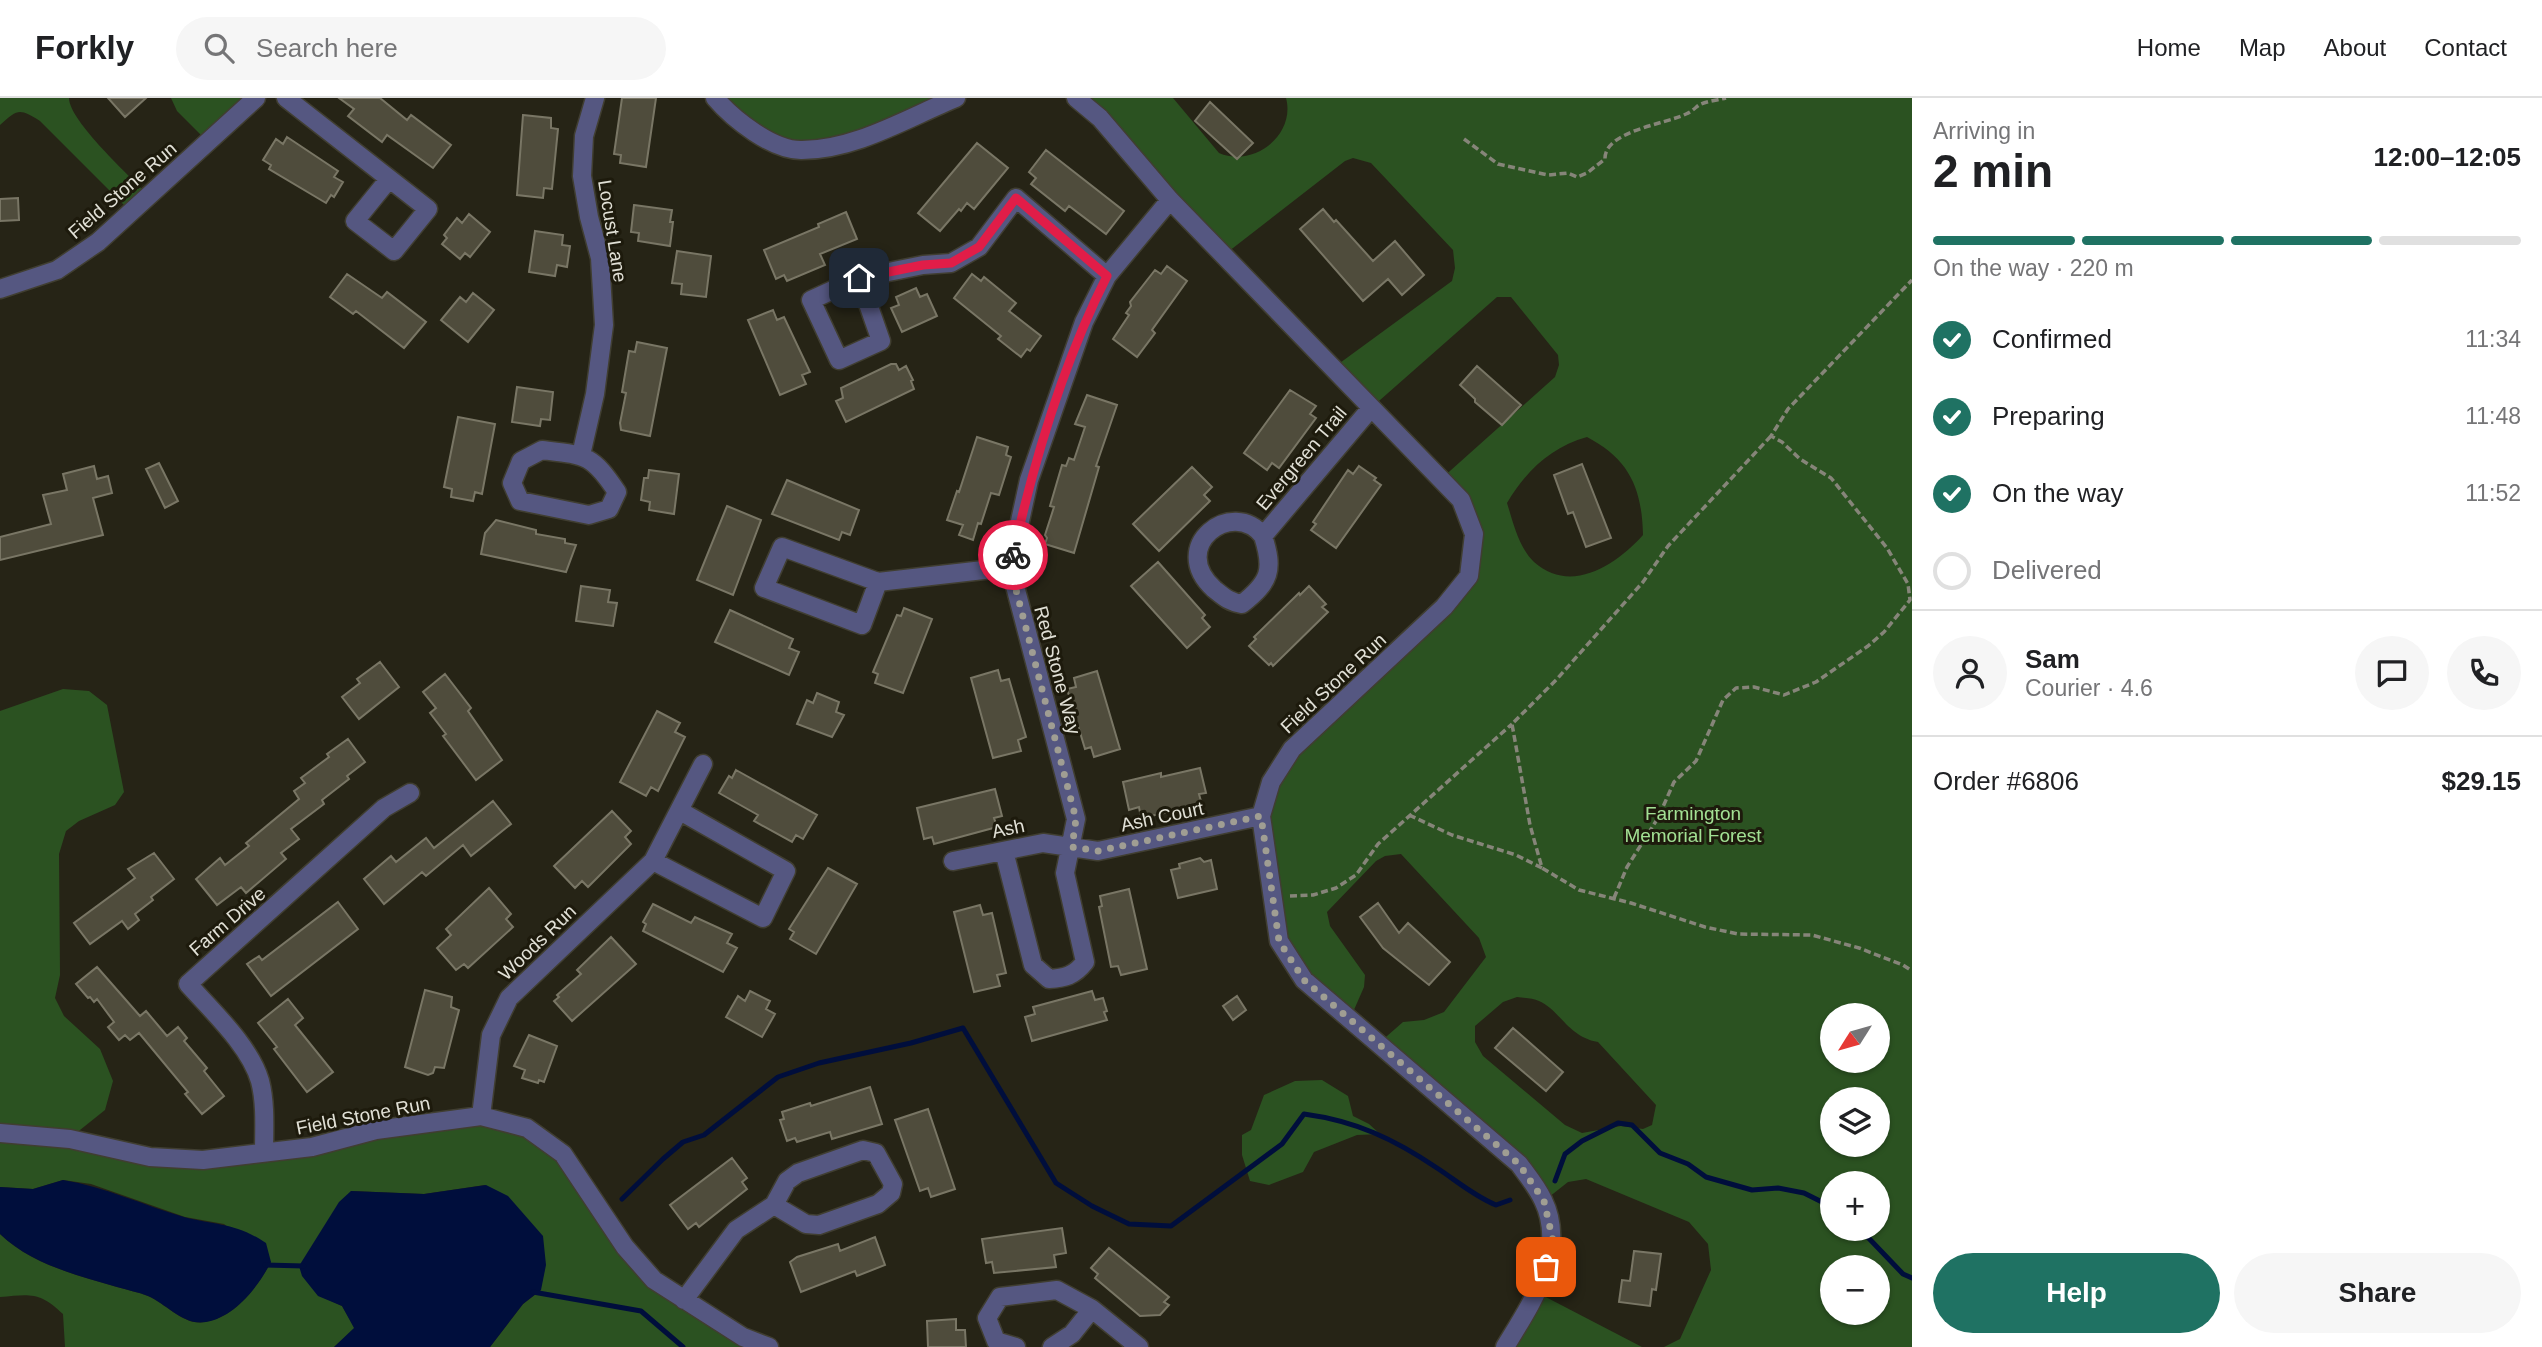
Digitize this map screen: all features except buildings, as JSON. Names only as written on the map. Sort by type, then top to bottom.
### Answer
[{"type":"street","name":"Field Stone Run","points":[[0,289],[57,271],[99,242],[256,98]]},
{"type":"street","points":[[286,98],[389,179]]},
{"type":"street","name":"Locust Lane","points":[[581,455],[595,394],[604,324],[600,258],[582,176],[584,135],[595,98]]},
{"type":"street","points":[[715,98],[759,136],[799,151],[849,143],[956,98]]},
{"type":"street","name":"Field Stone Run","points":[[1076,98],[1100,118],[1170,200],[1461,500],[1474,534],[1469,576],[1444,607],[1292,749],[1271,782],[1261,816],[1279,941],[1304,980],[1519,1164],[1544,1201],[1553,1241],[1538,1293],[1505,1347]]},
{"type":"street","points":[[859,278],[881,341],[839,360],[811,300],[859,278],[923,265],[951,263],[979,247],[1016,198],[1107,276]]},
{"type":"street","name":"Red Stone Way","points":[[1004,851],[1033,965],[1049,979],[1068,977],[1085,962],[1065,873],[1076,819],[1010,567],[1029,480],[1084,321],[1107,276],[1170,200]]},
{"type":"street","name":"Evergreen Trail","points":[[1263,536],[1371,408]]},
{"type":"street","points":[[542,450],[581,455],[603,470],[617,492],[609,509],[589,515],[520,501],[512,483],[521,461],[542,450]]},
{"type":"street","name":"Evergreen Trail","points":[[1241,520],[1263,536],[1268,551],[1269,569],[1261,589],[1242,604],[1229,602],[1198,570],[1196,556],[1199,544],[1224,522],[1241,520]]},
{"type":"street","points":[[878,582],[862,625],[764,588],[782,547],[878,582],[1010,567]]},
{"type":"street","name":"Woods Run","points":[[481,1116],[491,1035],[509,998],[653,861],[703,764]]},
{"type":"street","name":"Farm Drive","points":[[264,1153],[265,1119],[260,1080],[242,1045],[188,984],[384,808],[410,793]]},
{"type":"street","points":[[653,861],[763,918],[786,871],[680,811]]},
{"type":"street","name":"Ash Court","points":[[1072,847],[1098,851],[1261,816]]},
{"type":"street","name":"Ash","points":[[953,861],[1043,843],[1072,847]]},
{"type":"street","name":"Field Stone Run","points":[[0,1133],[70,1139],[150,1157],[203,1160],[312,1147],[376,1130],[481,1116],[527,1128],[564,1154],[625,1247],[654,1280],[743,1337],[769,1347]]},
{"type":"street","points":[[684,1300],[736,1230],[774,1205],[788,1181],[798,1173],[863,1150],[876,1153],[893,1184],[891,1193],[878,1204],[819,1225],[806,1224],[774,1205]]},
{"type":"street","points":[[1016,1347],[996,1341],[987,1318],[1000,1297],[1057,1290],[1092,1309],[1139,1347]]},
{"type":"street","points":[[1052,1347],[1072,1334],[1092,1309]]},
{"type":"path","points":[[1464,139],[1498,164],[1548,175],[1568,173],[1577,177],[1605,159],[1609,144],[1637,128],[1687,114],[1702,103],[1726,98]]},
{"type":"path","points":[[1272,895],[1313,895],[1336,888],[1356,874],[1378,844],[1512,724],[1557,679],[1643,582],[1668,546],[1771,436],[1788,409],[1912,280]]},
{"type":"path","points":[[1614,898],[1627,867],[1658,818],[1675,782],[1696,761],[1723,700],[1736,688],[1754,687],[1784,695],[1816,682],[1868,646],[1884,632],[1910,600],[1908,583],[1887,548],[1832,478],[1771,436]]},
{"type":"path","points":[[1512,724],[1530,825],[1542,868]]},
{"type":"path","points":[[1409,815],[1452,835],[1516,856],[1579,890],[1738,934],[1812,935],[1859,948],[1912,971]]},
{"type":"green space","points":[[0,98],[69,98],[79,120],[90,134],[149,196],[131,212],[40,121],[19,112],[0,125]]},
{"type":"green space","points":[[171,98],[256,98],[208,142],[177,111]]},
{"type":"green space","points":[[715,98],[956,98],[799,151]]},
{"type":"green space","name":"Farmington Memorial Forest","points":[[1076,98],[1173,98],[1219,153],[1245,156],[1258,152],[1278,136],[1285,124],[1286,98],[1912,98],[1912,1347],[1664,1347],[1680,1339],[1711,1270],[1708,1244],[1689,1222],[1586,1179],[1568,1182],[1544,1201],[1519,1164],[1379,1043],[1403,1022],[1424,1020],[1444,1012],[1486,957],[1479,938],[1401,854],[1385,856],[1376,861],[1327,912],[1330,926],[1365,975],[1364,987],[1350,1019],[1279,941],[1261,816],[1271,782],[1469,576],[1474,534],[1441,479],[1555,377],[1559,365],[1558,355],[1511,297],[1497,297],[1371,408],[1333,368],[1452,281],[1455,268],[1453,250],[1371,163],[1353,158],[1345,161],[1224,255]],"holes":[[[1587,437],[1613,455],[1630,477],[1640,503],[1643,535],[1620,557],[1606,565],[1578,576],[1563,576],[1548,572],[1524,550],[1507,503],[1522,481],[1541,462],[1562,447]],[[1517,997],[1539,1001],[1553,1010],[1579,1035],[1598,1042],[1656,1105],[1652,1125],[1643,1129],[1621,1126],[1582,1133],[1565,1125],[1483,1056],[1475,1042],[1475,1026],[1503,1002]]]},
{"type":"green space","points":[[63,689],[89,691],[107,705],[124,792],[115,805],[79,821],[66,831],[59,854],[60,975],[55,998],[64,1016],[100,1049],[113,1081],[105,1110],[70,1138],[203,1160],[481,1116],[563,1154],[654,1280],[769,1347],[490,1347],[523,1304],[541,1290],[485,1185],[424,1194],[351,1191],[318,1295],[342,1306],[355,1328],[334,1347],[65,1347],[63,1314],[55,1307],[34,1296],[0,1297],[0,1234],[40,1261],[70,1273],[148,1296],[182,1318],[197,1322],[216,1319],[236,1307],[252,1291],[271,1262],[224,1224],[185,1217],[91,1184],[63,1180],[33,1189],[0,1187],[0,711]]},
{"type":"green space","points":[[1322,1080],[1348,1096],[1353,1116],[1369,1124],[1380,1134],[1357,1135],[1314,1152],[1303,1172],[1269,1185],[1250,1181],[1242,1155],[1242,1135],[1251,1130],[1264,1095],[1295,1081]]},
{"type":"green space","points":[[1538,1293],[1642,1347],[1505,1347]]},
{"type":"shaded area","points":[[63,1180],[184,1217],[244,1231],[266,1243],[271,1262],[252,1291],[227,1314],[206,1322],[190,1321],[148,1296],[70,1273],[40,1261],[0,1234],[0,1187],[33,1189]]},
{"type":"shaded area","points":[[486,1185],[508,1196],[543,1236],[546,1265],[541,1290],[523,1304],[490,1347],[334,1347],[354,1328],[342,1306],[318,1296],[302,1276],[299,1266],[339,1202],[351,1191],[424,1194]]},
{"type":"waterway","points":[[622,1199],[683,1142],[704,1135],[778,1077],[819,1063],[911,1043],[963,1028],[1056,1183],[1092,1206],[1129,1224],[1171,1226],[1282,1144],[1304,1114],[1341,1121],[1390,1140],[1496,1205],[1510,1200]]},
{"type":"waterway","points":[[1555,1181],[1565,1154],[1582,1141],[1618,1123],[1632,1125],[1660,1153],[1688,1164],[1706,1177],[1752,1190],[1778,1188],[1804,1193],[1820,1201]]},
{"type":"waterway","points":[[1871,1241],[1903,1274],[1912,1278]]},
{"type":"waterway","points":[[265,1265],[304,1266]]},
{"type":"waterway","points":[[533,1292],[641,1311],[683,1347]]},
{"type":"way so far","points":[[1013,555],[1010,567],[1076,819],[1072,847],[1098,851],[1261,816],[1279,941],[1304,980],[1519,1164],[1544,1201],[1553,1241],[1546,1267]]},
{"type":"route","points":[[859,278],[923,265],[951,263],[979,247],[1016,198],[1107,276],[1084,321],[1029,480],[1013,555]]}]
